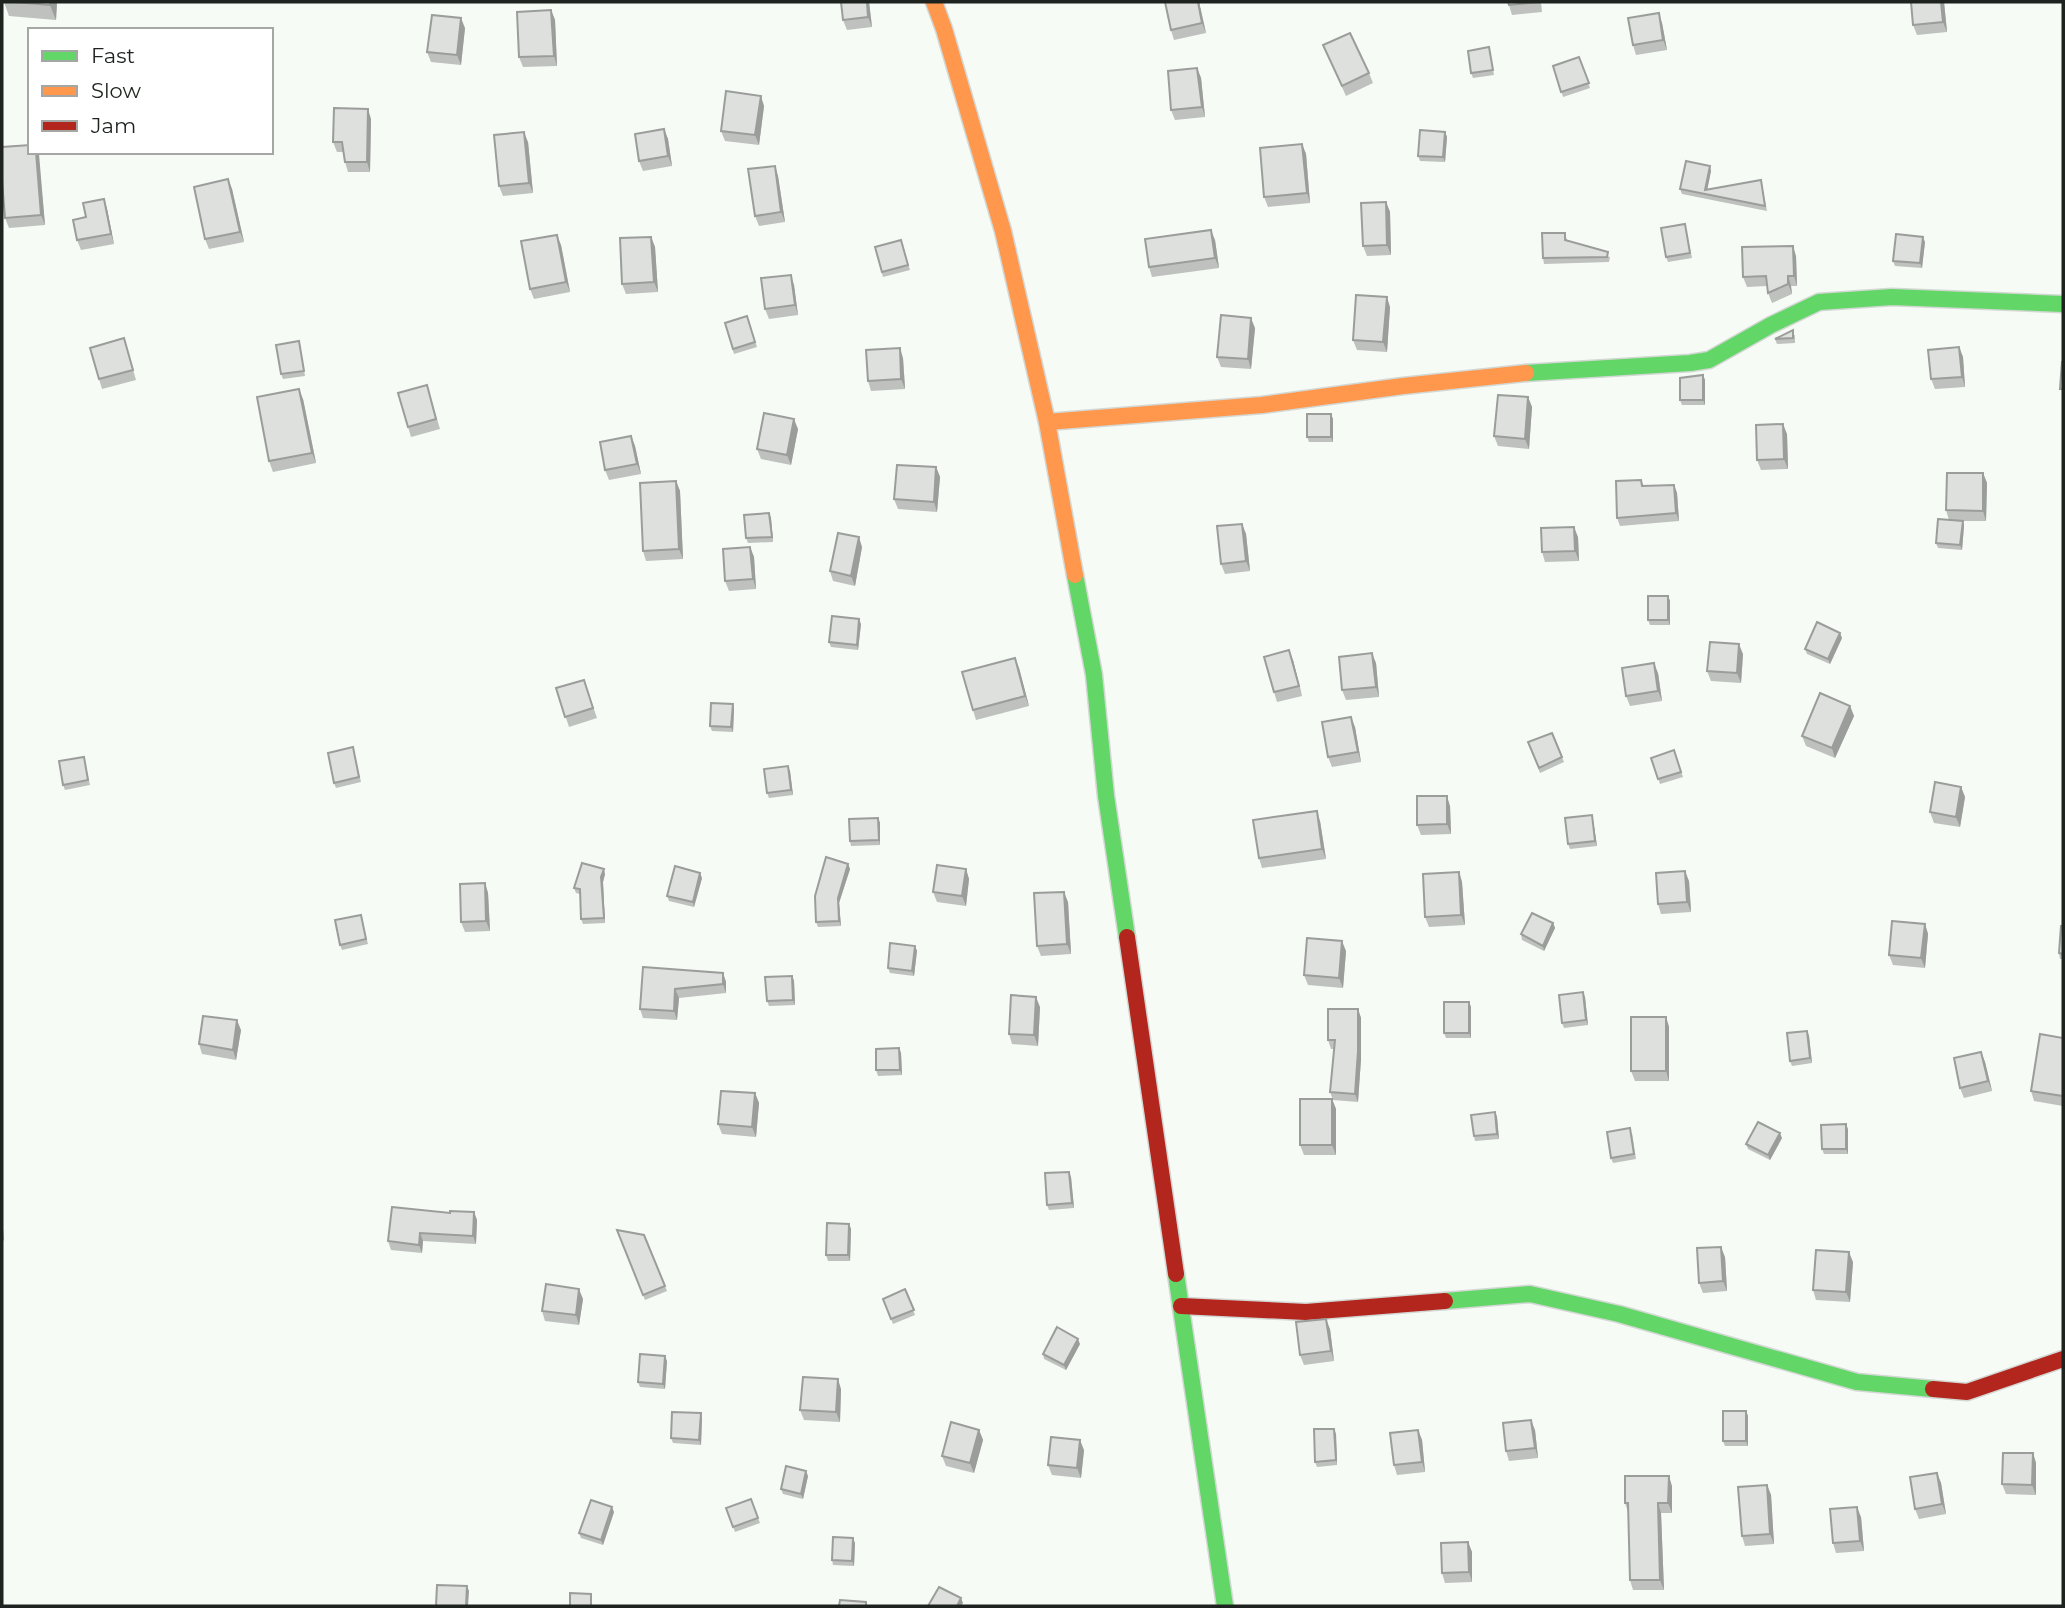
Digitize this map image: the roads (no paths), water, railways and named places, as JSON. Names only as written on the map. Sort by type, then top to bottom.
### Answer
[{"type":"street","points":[[934,2],[1003,231],[1047,422],[1094,675],[1106,796],[1225,1606]]},
{"type":"street","points":[[1047,422],[1262,405],[1542,371],[1690,363],[1709,360],[1819,302],[1892,297],[2063,304]]},
{"type":"street","points":[[1181,1306],[1306,1312],[1530,1294],[1619,1314],[1857,1382],[1967,1392],[2063,1359]]}]
